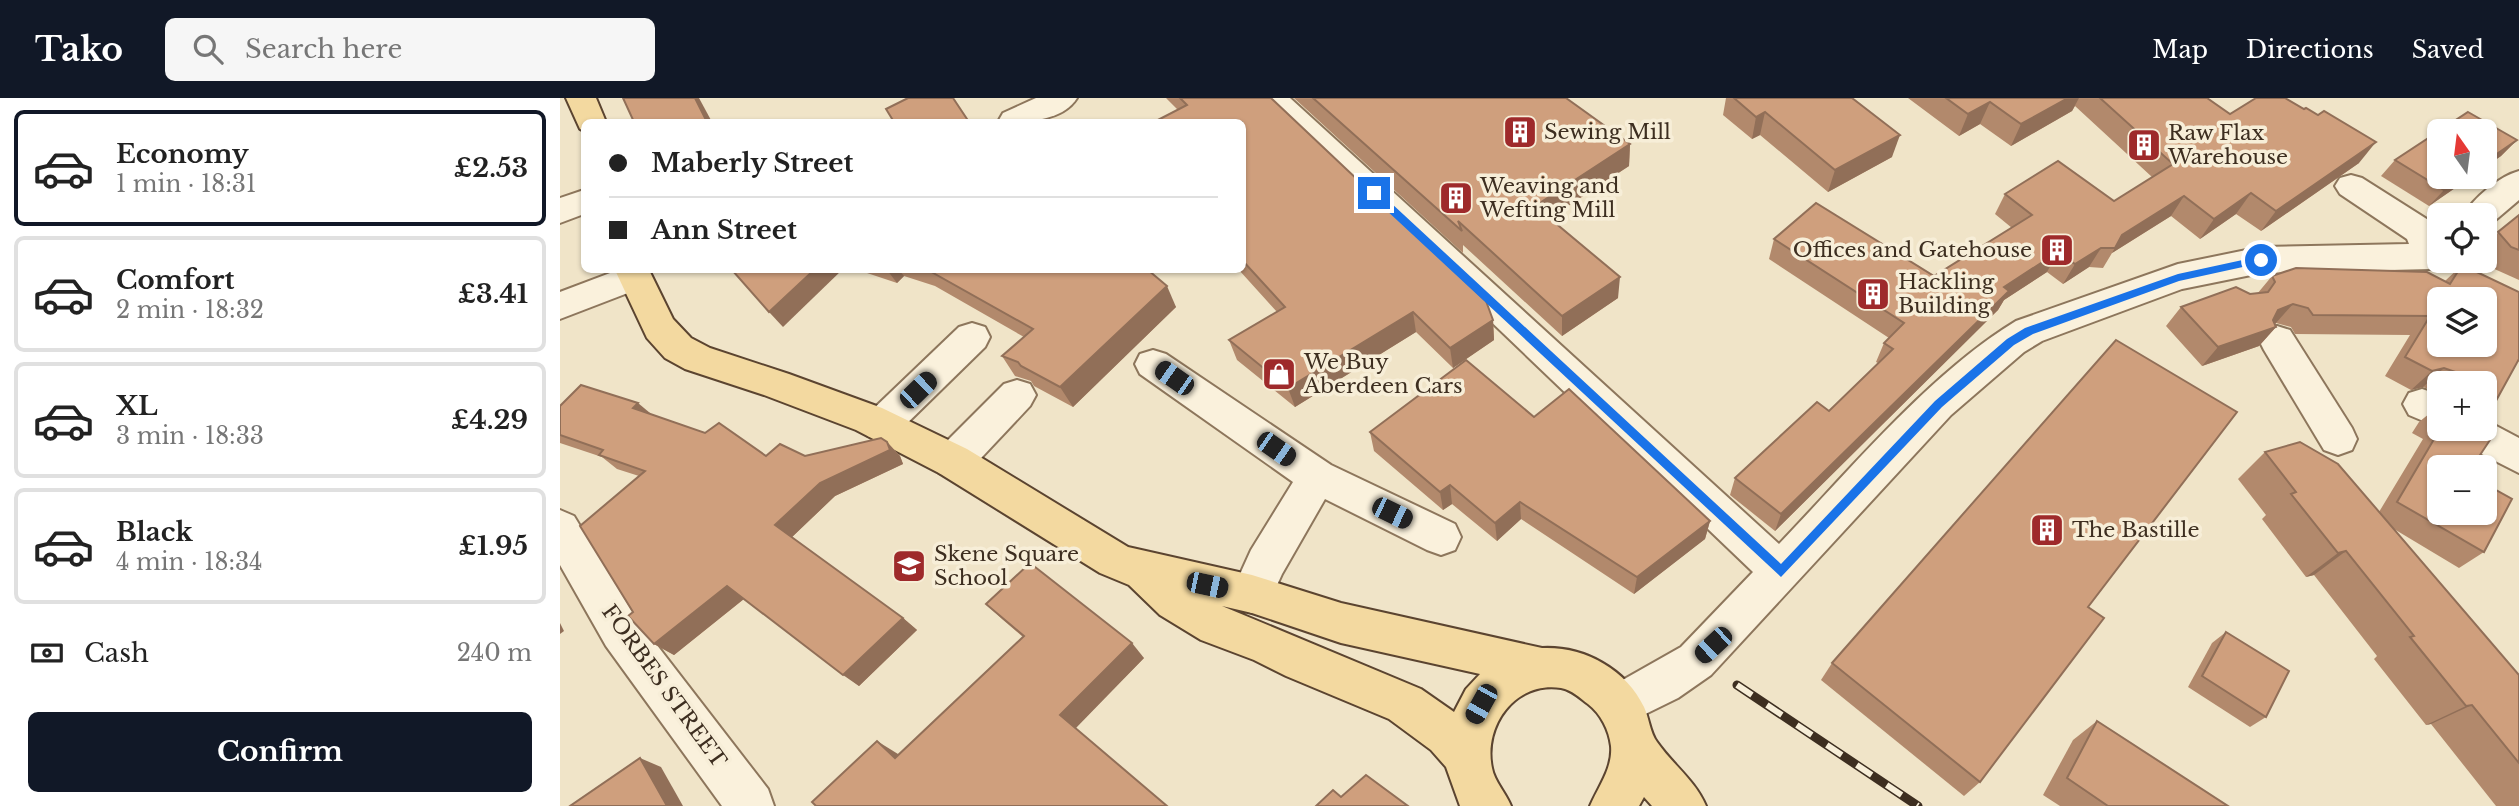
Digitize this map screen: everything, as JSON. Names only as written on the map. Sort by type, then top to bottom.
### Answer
[{"type":"main road","points":[[581,98],[590,119]]},
{"type":"main road","points":[[633,273],[660,328],[678,348],[698,359],[825,401],[881,425],[953,461],[1114,559],[1139,570],[1252,594],[1341,623],[1542,668],[1565,669],[1587,676],[1605,688],[1621,705],[1633,736],[1635,752],[1628,785],[1614,806]]},
{"type":"main road","points":[[1139,570],[1175,601],[1216,626],[1268,645],[1301,662],[1405,704],[1447,734],[1466,757],[1475,788],[1488,806]]},
{"type":"main road","points":[[1466,757],[1472,720],[1481,704],[1508,679],[1542,668]]},
{"type":"main road","points":[[1635,752],[1683,806]]},
{"type":"street","points":[[1016,119],[1062,98]]},
{"type":"street","points":[[1272,98],[1781,572]]},
{"type":"street","points":[[2495,203],[2519,183]]},
{"type":"street","points":[[2351,186],[2421,232],[2427,239]]},
{"type":"street","points":[[560,211],[581,203]]},
{"type":"street","points":[[1621,705],[1696,661],[1938,404],[2011,342],[2029,331],[2208,269],[2261,260],[2427,259]]},
{"type":"street","points":[[2208,269],[2239,300]]},
{"type":"street","points":[[560,306],[633,273]]},
{"type":"street","points":[[881,425],[972,337]]},
{"type":"street","points":[[2277,340],[2338,439]]},
{"type":"street","points":[[1153,364],[1317,477],[1441,537]]},
{"type":"street","points":[[953,461],[1017,395]]},
{"type":"street","points":[[2489,441],[2519,457]]},
{"type":"street","points":[[1252,594],[1266,562],[1317,477]]},
{"type":"street","name":"FORBES STREET","points":[[560,528],[621,632],[751,806]]},
{"type":"building","points":[[623,98],[695,98],[706,119],[633,119]]},
{"type":"building","points":[[908,98],[953,98],[967,119],[892,119],[886,109]]},
{"type":"building","points":[[1180,98],[1271,98],[1486,301],[1493,320],[1450,348],[1413,312],[1288,388],[1229,340],[1285,307],[1246,264],[1246,119],[1160,119],[1187,105]]},
{"type":"building","points":[[1313,98],[1566,98],[1630,144],[1535,206],[1620,277],[1562,316],[1458,221],[1462,231]]},
{"type":"building","points":[[1734,98],[1852,98],[1900,135],[1835,170],[1765,112],[1756,117]]},
{"type":"building","points":[[1946,98],[2068,98],[2021,124],[1990,102],[1968,114]]},
{"type":"building","points":[[2100,98],[2207,98],[2230,114],[2256,98],[2285,98],[2318,115],[2324,111],[2376,142],[2276,211],[2251,193],[2214,219],[2184,196],[2122,235],[2115,248],[2101,248],[2075,264],[2058,252],[2004,287],[2009,291],[1781,514],[1735,478],[1817,402],[1829,411],[1893,349],[1884,343],[1904,323],[1774,239],[1816,203],[1934,276],[2032,215],[2005,194],[2058,161],[2114,201],[2173,164]]},
{"type":"building","points":[[2468,112],[2480,119],[2457,119]]},
{"type":"building","points":[[2497,129],[2517,140],[2497,154]]},
{"type":"building","points":[[2427,139],[2427,180],[2395,160]]},
{"type":"building","points":[[2519,215],[2519,250],[2511,247],[2498,232]]},
{"type":"building","points":[[2296,268],[2429,273],[2450,284],[2457,273],[2479,273],[2519,292],[2519,359],[2497,399],[2497,371],[2453,371],[2444,368],[2432,371],[2405,357],[2427,321],[2427,357],[2497,357],[2497,287],[2427,287],[2427,316],[2313,315],[2308,308],[2293,304],[2278,310],[2273,320],[2276,327],[2218,347],[2181,307],[2236,287],[2250,294],[2268,292],[2275,282],[2272,276]]},
{"type":"building","points":[[735,273],[811,273],[769,312]]},
{"type":"building","points":[[933,273],[1152,273],[1167,286],[1060,387],[1018,362],[1002,356],[1033,329]]},
{"type":"building","name":"The Bastille","points":[[2116,340],[2237,412],[2088,607],[2104,618],[1980,782],[1832,663]]},
{"type":"building","points":[[1466,360],[1534,417],[1569,389],[1710,521],[1637,577],[1520,502],[1495,523],[1450,485],[1440,492],[1370,432]]},
{"type":"building","points":[[581,385],[638,403],[633,408],[705,433],[719,423],[766,456],[780,444],[805,456],[881,438],[887,442],[890,450],[820,483],[775,525],[903,618],[843,675],[727,586],[654,644],[628,616],[633,612],[580,526],[645,471],[599,455],[603,450],[560,435],[560,406]]},
{"type":"building","points":[[2433,441],[2489,441],[2480,455],[2427,455],[2427,519],[2397,502]]},
{"type":"building","points":[[2300,442],[2338,464],[2519,675],[2519,763],[2472,705],[2466,706],[2346,551],[2338,553],[2291,494],[2296,492],[2265,452]]},
{"type":"building","points":[[2497,491],[2512,499],[2484,552],[2437,525],[2497,525]]},
{"type":"building","points":[[1030,563],[1132,643],[1060,715],[1167,806],[816,806],[812,802],[877,741],[895,758],[1024,636],[986,604]]},
{"type":"building","points":[[2226,632],[2289,671],[2266,717],[2202,676]]},
{"type":"building","points":[[2097,721],[2228,806],[2108,806],[2067,778]]},
{"type":"building","points":[[640,758],[667,806],[570,806]]},
{"type":"building","points":[[1366,775],[1408,806],[1316,806],[1333,790],[1341,797]]},
{"type":"railway","points":[[1737,685],[1918,806]]},
{"type":"place","name":"Sewing Mill","points":[[1520,132]]},
{"type":"place","name":"Raw Flax Warehouse","points":[[2144,145]]},
{"type":"place","name":"Weaving and Wefting Mill","points":[[1456,198]]},
{"type":"place","name":"Offices and Gatehouse","points":[[2057,250]]},
{"type":"place","name":"Hackling Building","points":[[1873,294]]},
{"type":"place","name":"We Buy Aberdeen Cars","points":[[1279,374]]},
{"type":"place","name":"The Bastille","points":[[2047,530]]},
{"type":"place","name":"Skene Square School","points":[[909,566]]},
{"type":"route","points":[[1374,193],[1781,572],[1938,404],[2011,342],[2029,331],[2178,278],[2208,269],[2261,260]]}]
